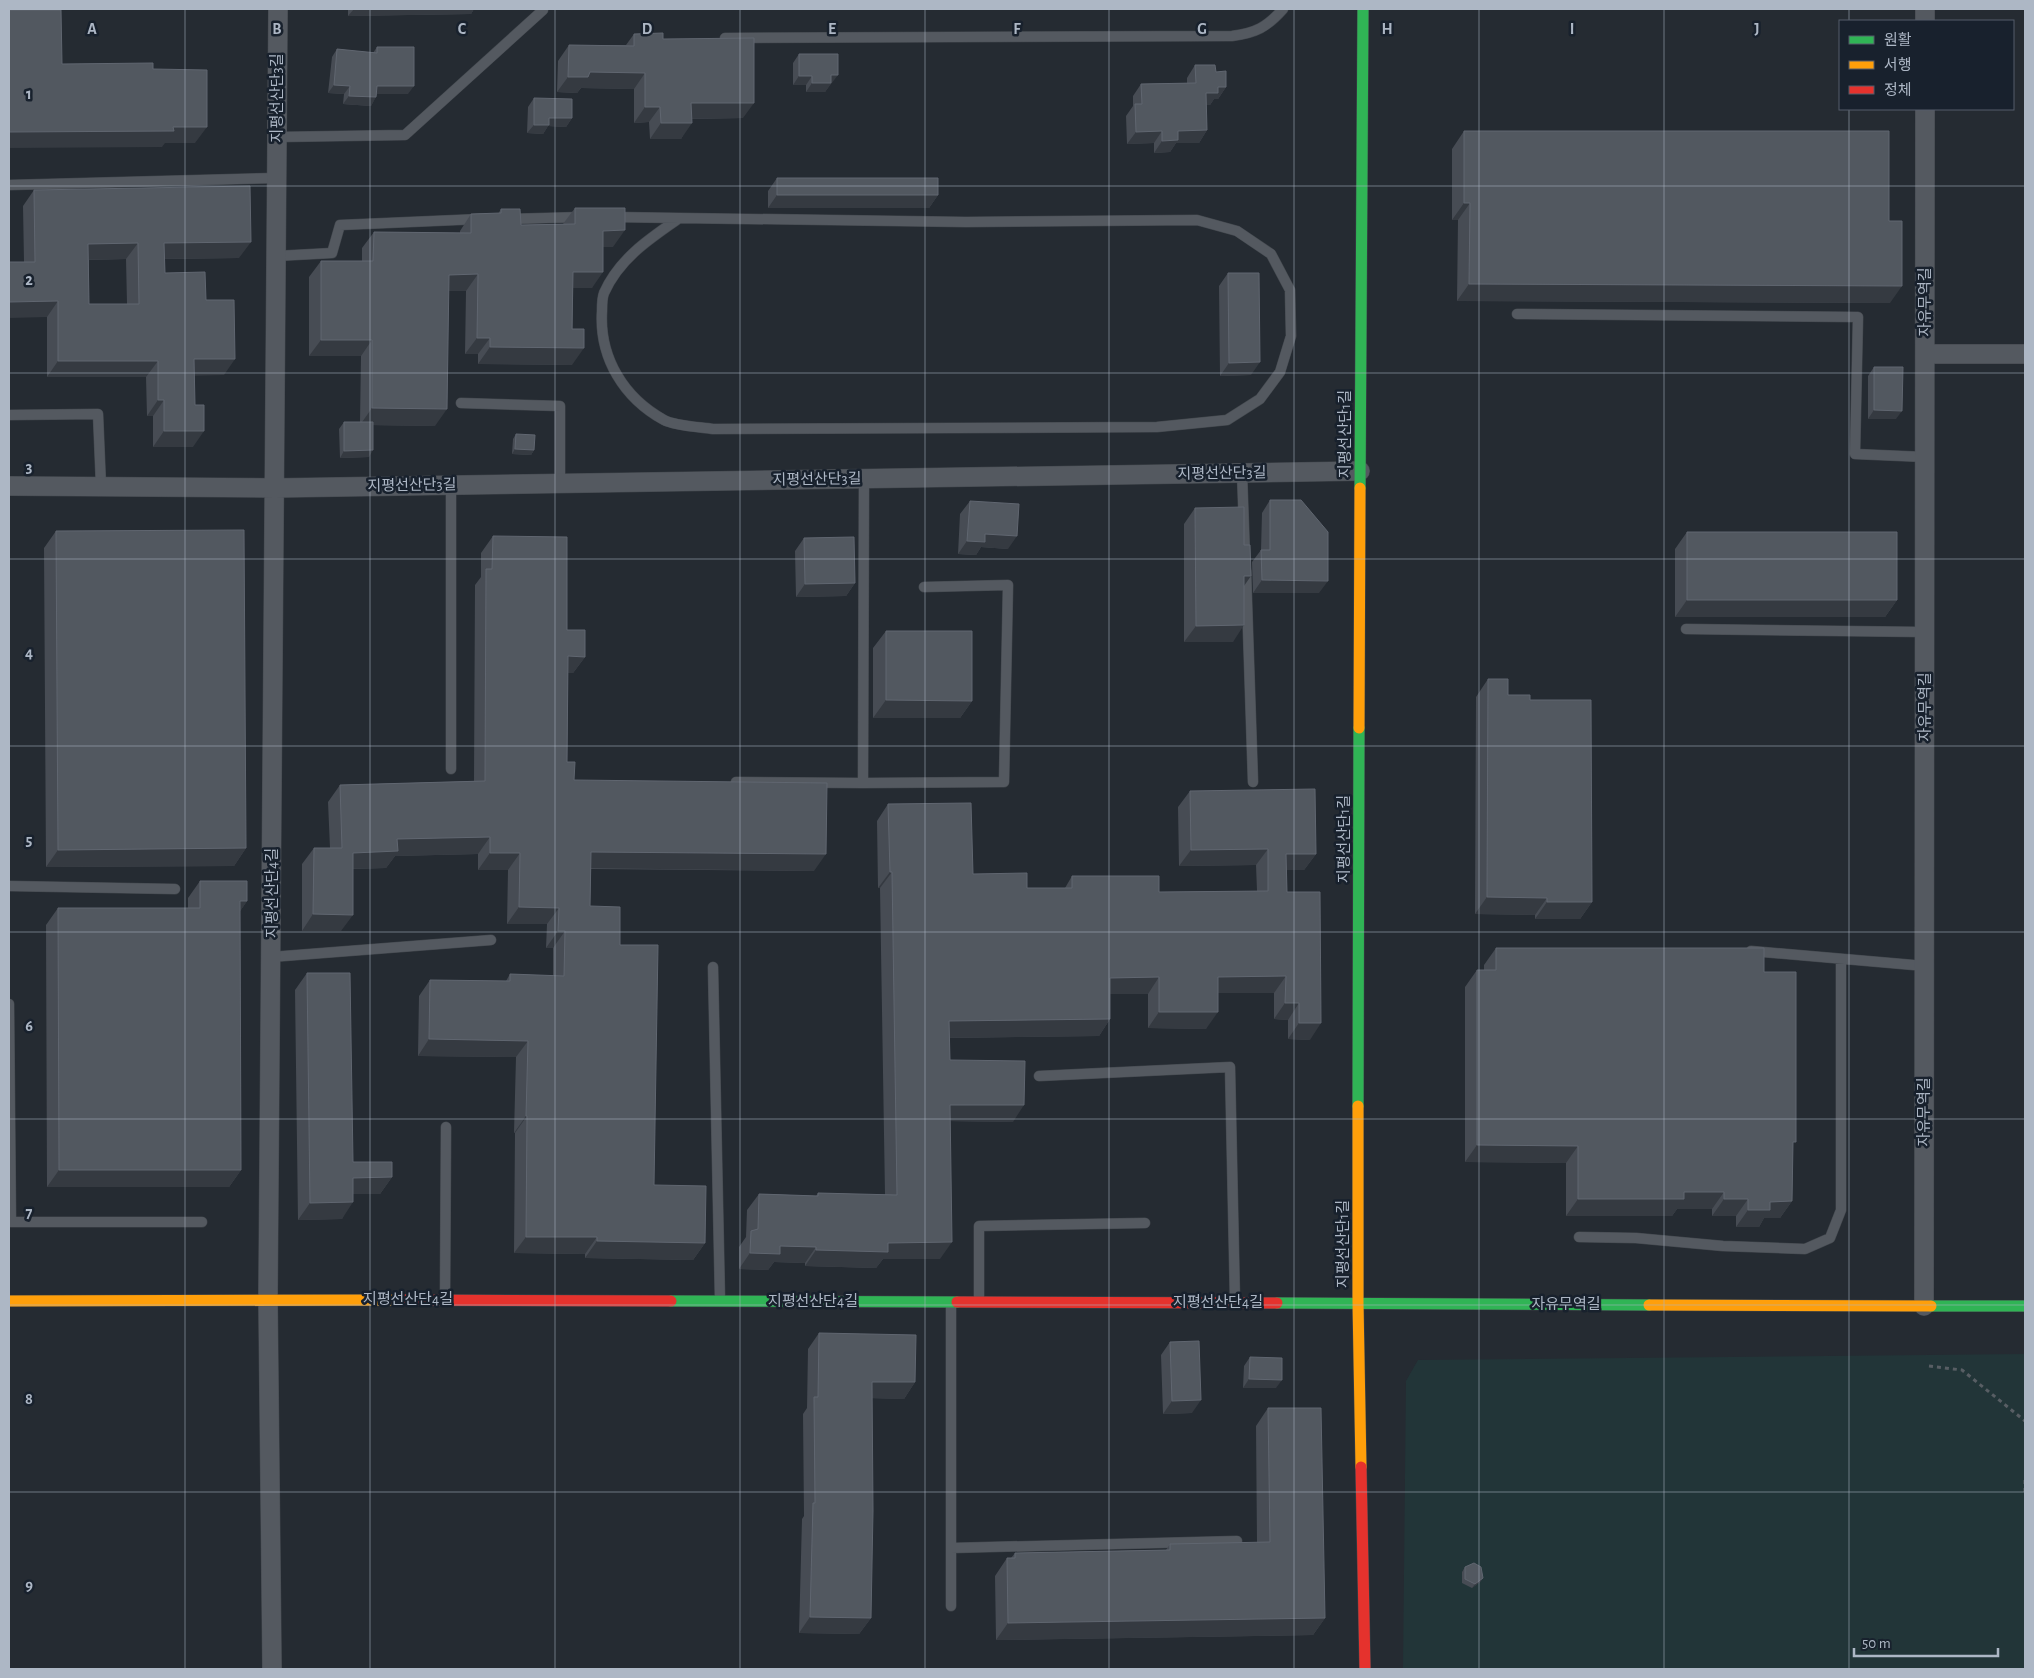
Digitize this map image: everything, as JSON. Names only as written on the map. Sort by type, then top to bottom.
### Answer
[{"type":"street","name":"지평선산단3길","points":[[275,488],[278,9]]},
{"type":"street","name":"지평선산단1길","points":[[1363,9],[1358,1303],[1365,1669]]},
{"type":"street","name":"자유무역길","points":[[1924,1306],[1925,110]]},
{"type":"street","points":[[1925,354],[2025,354]]},
{"type":"street","name":"지평선산단3길","points":[[9,486],[275,488],[1360,471]]},
{"type":"street","name":"지평선산단4길","points":[[268,1299],[275,488]]},
{"type":"street","points":[[268,1299],[272,1669]]},
{"type":"street","name":"지평선산단4길","points":[[9,1301],[268,1299],[1358,1303]]},
{"type":"street","name":"자유무역길","points":[[1358,1303],[2025,1306]]},
{"type":"lane","points":[[725,38],[1232,36],[1249,34],[1262,28],[1283,9]]},
{"type":"lane","points":[[277,136],[405,135],[543,10]]},
{"type":"lane","points":[[9,185],[277,178]]},
{"type":"lane","points":[[276,256],[332,253],[340,225],[595,217],[678,218],[966,222],[1197,220],[1237,231],[1271,254],[1290,290],[1291,336],[1280,372],[1260,398],[1227,420],[1157,427],[713,429],[666,422],[635,400],[617,378],[606,350],[601,322],[603,294],[618,271],[634,250],[678,218]]},
{"type":"lane","points":[[1517,314],[1858,317],[1855,454],[1925,457]]},
{"type":"lane","points":[[461,403],[560,406],[560,483]]},
{"type":"lane","points":[[9,416],[98,414],[101,486]]},
{"type":"lane","points":[[1242,472],[1253,782]]},
{"type":"lane","points":[[863,783],[864,478]]},
{"type":"lane","points":[[451,485],[451,769]]},
{"type":"lane","points":[[736,782],[1004,782],[1008,584],[924,587]]},
{"type":"lane","points":[[1686,629],[1925,632]]},
{"type":"lane","points":[[9,886],[175,889]]},
{"type":"lane","points":[[271,957],[491,940]]},
{"type":"lane","points":[[1738,950],[1924,966]]},
{"type":"lane","points":[[1579,1237],[1636,1238],[1723,1246],[1805,1249],[1830,1238],[1841,1210],[1841,959]]},
{"type":"lane","points":[[713,968],[720,1301]]},
{"type":"lane","points":[[9,1004],[10,1221],[202,1222]]},
{"type":"lane","points":[[1039,1076],[1230,1067],[1235,1302]]},
{"type":"lane","points":[[445,1300],[446,1127]]},
{"type":"lane","points":[[979,1302],[979,1226],[1145,1223]]},
{"type":"lane","points":[[951,1302],[951,1606]]},
{"type":"lane","points":[[951,1548],[1237,1540]]},
{"type":"path","points":[[1929,1366],[1962,1370],[2025,1421]]},
{"type":"path","points":[[2025,1480],[2025,1496]]},
{"type":"green space","points":[[2025,1354],[2025,1669],[1403,1669],[1406,1381],[1418,1360]]},
{"type":"building","points":[[9,10],[61,10],[62,64],[153,63],[153,69],[207,70],[207,127],[173,127],[174,131],[9,132]]},
{"type":"building","points":[[663,33],[663,39],[754,38],[754,103],[691,103],[692,123],[661,123],[660,107],[645,107],[645,73],[590,72],[588,77],[568,77],[569,45],[634,46],[634,34]]},
{"type":"building","points":[[377,47],[414,47],[414,86],[377,86],[376,97],[349,96],[350,86],[334,85],[337,49],[377,53]]},
{"type":"building","points":[[799,54],[838,54],[838,75],[831,75],[831,83],[812,83],[812,76],[799,76]]},
{"type":"building","points":[[1195,65],[1215,65],[1216,72],[1226,71],[1226,87],[1218,87],[1218,93],[1206,93],[1207,130],[1178,131],[1178,140],[1162,141],[1162,131],[1136,132],[1135,104],[1142,104],[1141,84],[1196,83]]},
{"type":"building","points":[[534,98],[572,99],[572,118],[549,118],[549,125],[534,125]]},
{"type":"building","points":[[1464,131],[1889,131],[1889,221],[1902,221],[1902,286],[1469,284],[1470,203],[1464,203]]},
{"type":"building","points":[[777,178],[938,178],[938,195],[777,195]]},
{"type":"building","points":[[250,186],[251,242],[164,243],[165,273],[205,272],[206,300],[234,300],[235,359],[194,359],[195,405],[204,405],[204,431],[164,431],[164,400],[158,400],[158,361],[58,361],[58,301],[9,302],[9,262],[35,262],[34,190]],"holes":[[[138,243],[139,304],[89,304],[88,244]]]},
{"type":"building","points":[[575,208],[625,208],[625,230],[603,231],[603,272],[573,272],[572,329],[584,329],[584,348],[490,347],[490,338],[477,338],[478,274],[449,275],[447,409],[372,408],[372,340],[321,340],[321,261],[373,261],[374,232],[471,233],[471,214],[501,213],[501,209],[520,209],[521,225],[575,224]]},
{"type":"building","points":[[1228,273],[1259,273],[1260,362],[1229,363]]},
{"type":"building","points":[[1874,367],[1903,367],[1902,411],[1874,410]]},
{"type":"building","points":[[344,422],[373,422],[373,450],[344,451]]},
{"type":"building","points":[[516,434],[535,435],[534,450],[515,449]]},
{"type":"building","points":[[1270,500],[1301,500],[1328,532],[1328,581],[1262,580],[1261,550],[1270,550]]},
{"type":"building","points":[[970,501],[1019,504],[1017,536],[985,534],[985,542],[967,541]]},
{"type":"building","points":[[1244,507],[1244,545],[1250,545],[1251,576],[1244,576],[1244,625],[1196,626],[1195,508]]},
{"type":"building","points":[[244,530],[246,848],[58,850],[56,531]]},
{"type":"building","points":[[1687,532],[1897,532],[1897,600],[1687,600]]},
{"type":"building","points":[[493,536],[567,537],[567,630],[585,630],[585,657],[568,656],[567,762],[575,762],[574,780],[827,783],[826,854],[591,852],[590,906],[620,907],[620,945],[658,945],[654,1185],[706,1186],[705,1243],[597,1241],[597,1237],[526,1237],[528,1041],[429,1039],[430,980],[510,981],[510,974],[564,976],[565,931],[558,931],[559,908],[519,907],[520,853],[490,853],[490,837],[397,839],[398,851],[353,853],[353,915],[313,914],[314,848],[342,848],[340,785],[485,781],[486,569],[492,569]]},
{"type":"building","points":[[854,537],[855,583],[805,584],[804,538]]},
{"type":"building","points":[[886,631],[972,631],[972,701],[886,700]]},
{"type":"building","points":[[1488,679],[1508,679],[1508,695],[1530,695],[1530,700],[1591,700],[1592,902],[1547,902],[1547,898],[1487,897]]},
{"type":"building","points":[[1315,789],[1316,854],[1286,854],[1287,892],[1320,892],[1321,1023],[1299,1023],[1299,1003],[1285,1003],[1286,976],[1218,977],[1218,1012],[1159,1012],[1159,977],[1110,978],[1110,1019],[949,1021],[950,1060],[1025,1061],[1024,1105],[950,1105],[952,1242],[888,1243],[888,1252],[816,1250],[816,1247],[780,1246],[780,1254],[750,1253],[751,1231],[758,1229],[759,1194],[818,1196],[818,1193],[897,1195],[892,872],[890,872],[888,804],[971,803],[973,874],[1027,873],[1027,888],[1072,888],[1072,876],[1159,876],[1159,892],[1268,891],[1268,849],[1191,850],[1190,791]]},
{"type":"building","points":[[200,881],[247,881],[247,901],[240,901],[241,1170],[59,1170],[58,908],[200,908]]},
{"type":"building","points":[[1496,948],[1764,948],[1764,972],[1796,972],[1796,1142],[1793,1142],[1792,1201],[1770,1202],[1770,1210],[1748,1210],[1748,1199],[1724,1199],[1724,1192],[1684,1192],[1684,1199],[1578,1199],[1578,1146],[1477,1145],[1477,970],[1496,970]]},
{"type":"building","points":[[307,973],[350,973],[353,1162],[392,1162],[392,1177],[353,1178],[353,1202],[310,1203]]},
{"type":"building","points":[[819,1333],[916,1335],[915,1382],[872,1382],[873,1511],[871,1618],[810,1617],[813,1503],[815,1503],[814,1397],[818,1397]]},
{"type":"building","points":[[1199,1341],[1201,1400],[1172,1401],[1170,1342]]},
{"type":"building","points":[[1250,1357],[1282,1358],[1282,1380],[1249,1379]]},
{"type":"building","points":[[1268,1408],[1321,1408],[1325,1618],[1008,1623],[1007,1558],[1015,1558],[1015,1553],[1170,1550],[1170,1544],[1270,1542]]},
{"type":"building","points":[[1474,1563],[1481,1567],[1483,1578],[1475,1584],[1465,1579],[1465,1567]]},
{"type":"traffic: fast","points":[[1360,488],[1363,9]]},
{"type":"traffic: fast","points":[[1358,1106],[1359,728]]},
{"type":"traffic: fast","points":[[671,1301],[957,1302]]},
{"type":"traffic: fast","points":[[1277,1303],[1649,1305]]},
{"type":"traffic: fast","points":[[1931,1306],[2025,1306]]},
{"type":"traffic: slow","points":[[1359,728],[1360,488]]},
{"type":"traffic: slow","points":[[1358,1106],[1358,1303],[1361,1467]]},
{"type":"traffic: slow","points":[[9,1301],[401,1300]]},
{"type":"traffic: slow","points":[[1649,1305],[1931,1306]]},
{"type":"traffic: jam","points":[[401,1300],[671,1301]]},
{"type":"traffic: jam","points":[[957,1302],[1277,1303]]},
{"type":"traffic: jam","points":[[1361,1467],[1365,1669]]}]
